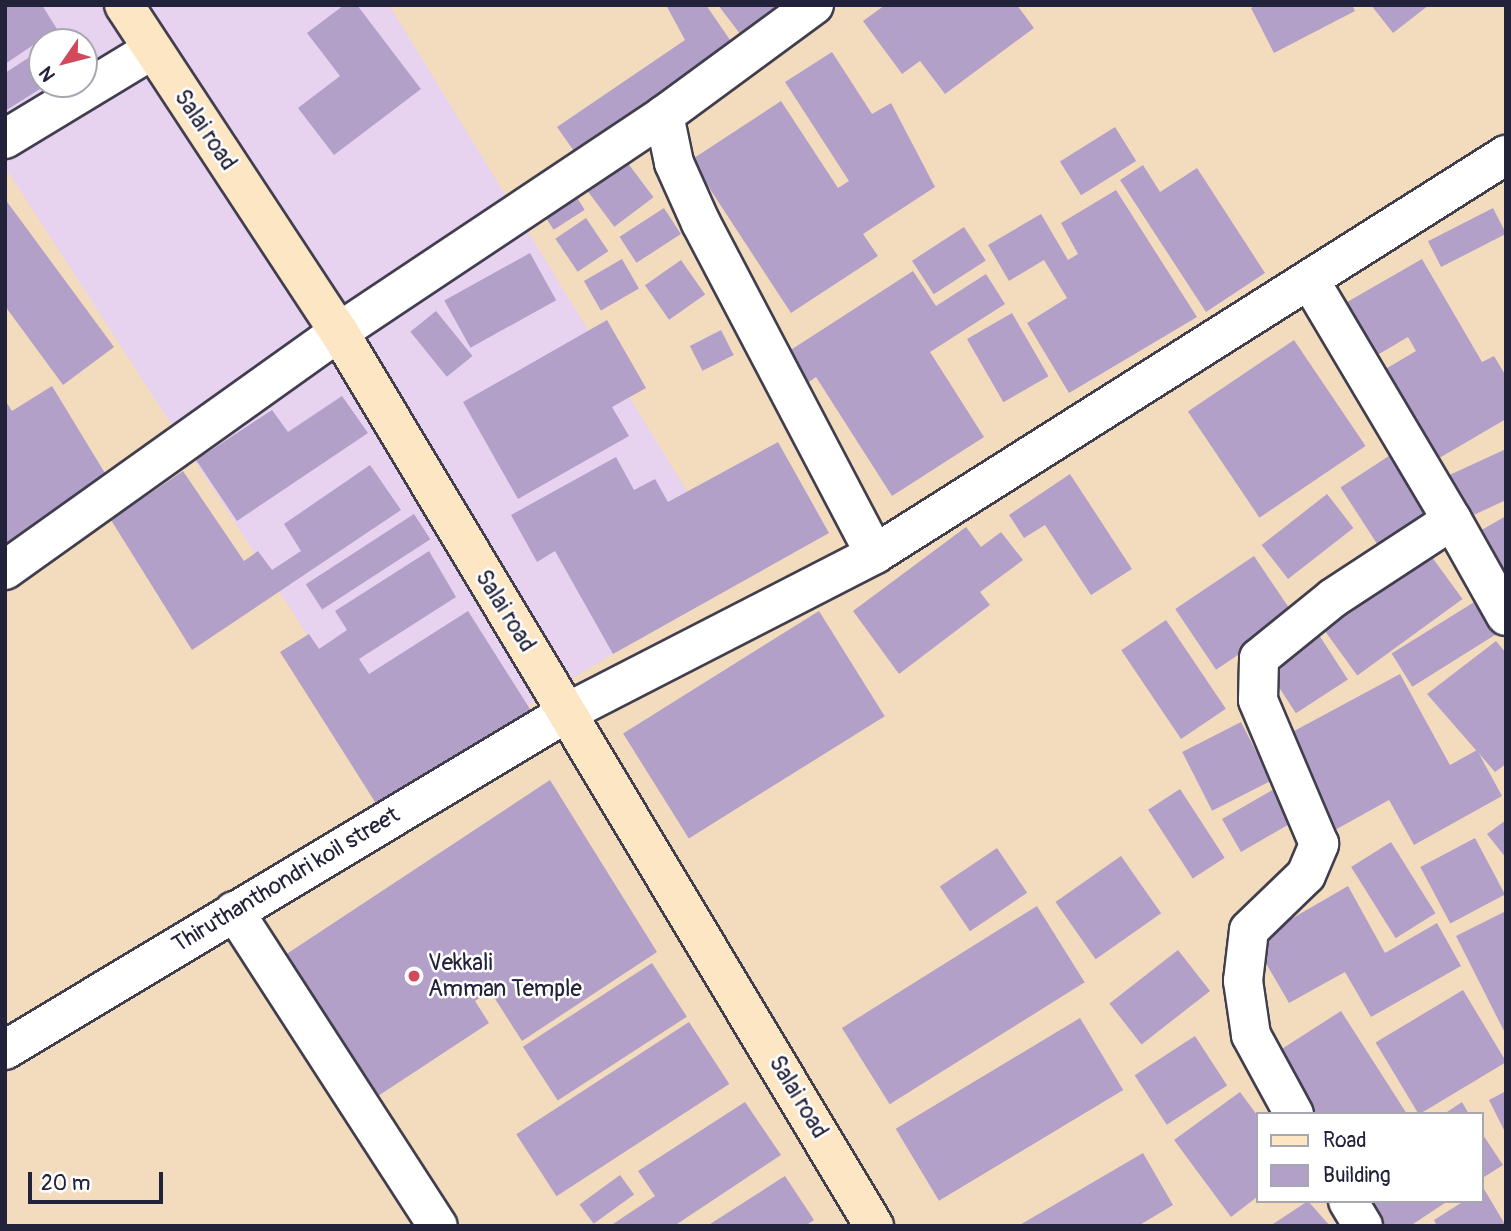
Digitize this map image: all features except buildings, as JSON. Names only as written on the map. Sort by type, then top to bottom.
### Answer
[{"type":"main road","name":"Salai road","points":[[124,5],[339,332],[874,1226]]},
{"type":"street","points":[[5,570],[339,332],[664,115],[814,5]]},
{"type":"street","points":[[5,139],[152,50]]},
{"type":"street","points":[[664,115],[674,163],[701,223],[875,554]]},
{"type":"street","name":"Thiruthanthondri koil street","points":[[5,1050],[568,712],[875,554],[1311,283],[1506,155]]},
{"type":"street","points":[[1311,283],[1506,616]]},
{"type":"street","points":[[1293,1112],[1251,1035],[1243,981],[1249,930],[1306,875],[1319,844],[1258,700],[1259,658],[1333,598],[1452,520]]},
{"type":"street","points":[[234,911],[438,1226]]},
{"type":"street","points":[[1349,1203],[1363,1226]]},
{"type":"shaded area","points":[[5,5],[389,5],[739,576],[403,783],[5,167]]},
{"type":"place","name":"Vekkali Amman Temple","points":[[414,976]]}]
